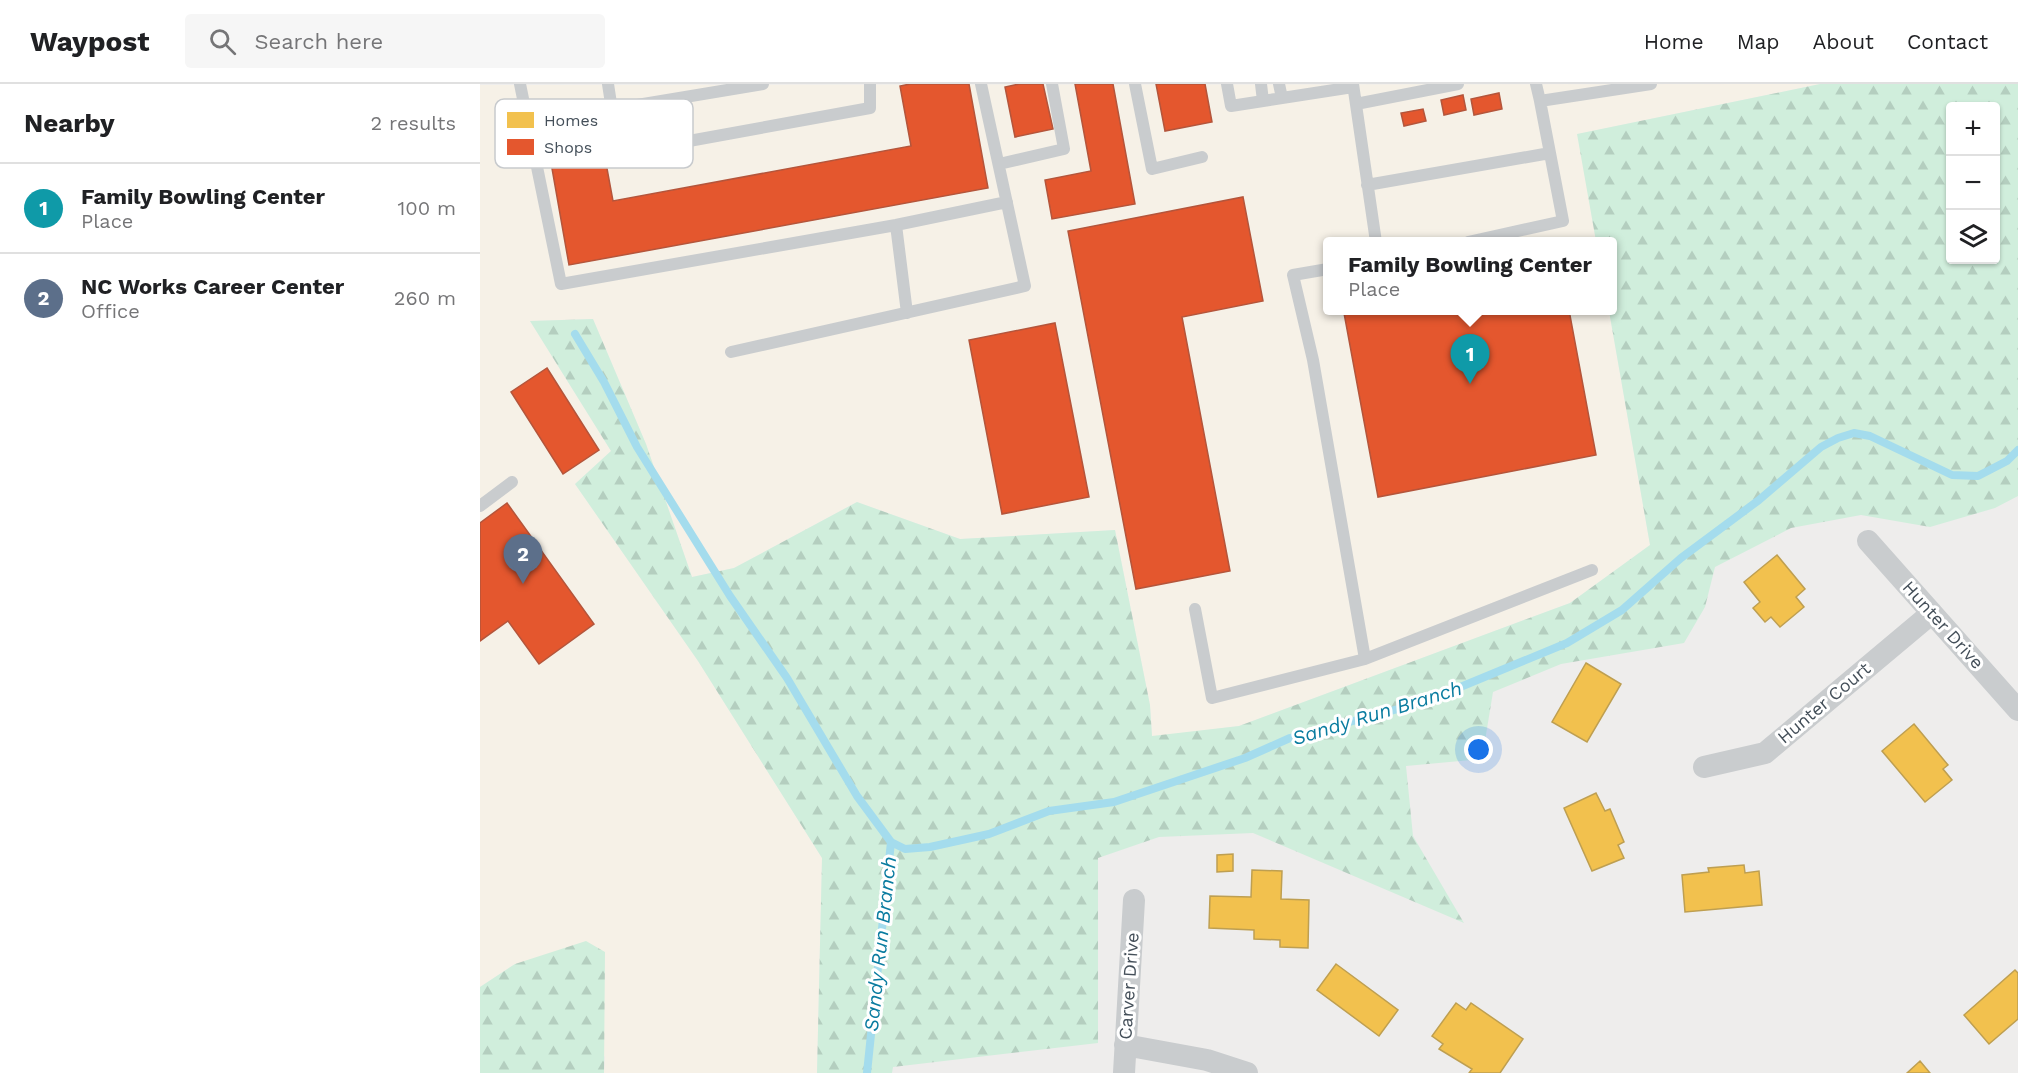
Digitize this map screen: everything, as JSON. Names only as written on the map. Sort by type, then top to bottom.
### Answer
[{"type":"street","name":"Hunter Drive","points":[[1868,541],[2018,710]]},
{"type":"street","name":"Hunter Court","points":[[1704,767],[1765,753],[1932,613]]},
{"type":"street","name":"Carver Drive","points":[[1124,1073],[1134,900]]},
{"type":"street","points":[[1125,1046],[1207,1060],[1247,1073]]},
{"type":"lane","points":[[520,84],[523,99]]},
{"type":"lane","points":[[608,84],[610,99]]},
{"type":"lane","points":[[678,99],[763,84]]},
{"type":"lane","points":[[693,140],[870,108],[870,84]]},
{"type":"lane","points":[[731,352],[1025,286],[981,84]]},
{"type":"lane","points":[[999,164],[1064,149],[1052,84]]},
{"type":"lane","points":[[1135,84],[1152,169],[1202,157]]},
{"type":"lane","points":[[1227,84],[1231,106],[1282,98],[1301,89],[1353,85],[1375,237]]},
{"type":"lane","points":[[1261,84],[1263,101]]},
{"type":"lane","points":[[1279,84],[1282,98]]},
{"type":"lane","points":[[1356,104],[1458,84]]},
{"type":"lane","points":[[1490,237],[1563,221],[1536,84]]},
{"type":"lane","points":[[1540,100],[1652,84]]},
{"type":"lane","points":[[1366,185],[1550,153]]},
{"type":"lane","points":[[538,168],[561,284],[896,225],[1007,202]]},
{"type":"lane","points":[[896,225],[907,313]]},
{"type":"lane","points":[[1323,270],[1293,274],[1313,360],[1365,659]]},
{"type":"lane","points":[[480,506],[513,482]]},
{"type":"lane","points":[[1196,609],[1212,698],[1365,659],[1592,570]]},
{"type":"shaded area","points":[[1820,84],[1578,134],[1595,237],[1323,237],[1323,315],[1610,315],[1650,545],[1570,603],[1239,726],[1152,737],[1150,705],[1115,530],[960,539],[857,502],[734,568],[692,577],[646,444],[593,319],[530,321],[611,451],[575,484],[698,661],[822,858],[817,1073],[604,1073],[605,1057],[515,964],[480,987],[480,85]]},
{"type":"green space","points":[[1820,84],[2018,84],[2018,496],[1995,508],[1930,527],[1861,515],[1791,528],[1715,567],[1705,607],[1684,643],[1561,664],[1493,692],[1482,759],[1406,766],[1413,836],[1464,923],[1253,833],[1159,837],[1098,858],[1098,1043],[893,1067],[892,1073],[817,1073],[822,858],[698,661],[575,484],[611,451],[530,321],[593,319],[646,444],[692,577],[734,568],[857,502],[960,539],[1115,530],[1150,705],[1152,736],[1239,726],[1570,603],[1650,545],[1610,315],[1617,315],[1617,237],[1595,237],[1577,134]]},
{"type":"green space","points":[[586,941],[605,952],[604,1073],[480,1073],[480,987],[515,964]]},
{"type":"building: Homes","points":[[1777,555],[1805,589],[1796,597],[1804,607],[1780,627],[1771,617],[1765,622],[1753,608],[1760,602],[1744,582]]},
{"type":"building: Homes","points":[[1586,663],[1621,684],[1587,742],[1552,722]]},
{"type":"building: Homes","points":[[1914,724],[1948,765],[1943,769],[1952,780],[1925,802],[1882,751]]},
{"type":"building: Homes","points":[[1596,793],[1605,811],[1610,809],[1624,842],[1618,845],[1624,858],[1592,871],[1564,808]]},
{"type":"building: Homes","points":[[1233,854],[1233,871],[1217,872],[1217,855]]},
{"type":"building: Homes","points":[[1744,865],[1745,873],[1759,871],[1762,905],[1685,912],[1682,875],[1709,872],[1708,868]]},
{"type":"building: Homes","points":[[1252,870],[1282,871],[1281,899],[1309,900],[1308,948],[1280,947],[1280,940],[1254,939],[1254,930],[1209,928],[1210,896],[1251,897]]},
{"type":"building: Homes","points":[[1336,964],[1398,1010],[1379,1036],[1317,990]]},
{"type":"building: Homes","points":[[2015,970],[2018,973],[2018,1019],[1989,1044],[1964,1015]]},
{"type":"building: Homes","points":[[1456,1003],[1466,1010],[1471,1003],[1523,1039],[1500,1073],[1469,1073],[1472,1069],[1439,1049],[1443,1044],[1432,1036]]},
{"type":"building: Homes","points":[[1920,1061],[1930,1073],[1907,1073]]},
{"type":"building: Shops","points":[[969,84],[988,188],[569,265],[552,168],[607,168],[613,201],[911,146],[900,86]]},
{"type":"building: Shops","points":[[1019,84],[1043,84],[1053,129],[1015,137],[1005,87]]},
{"type":"building: Shops","points":[[1075,84],[1113,84],[1135,204],[1052,219],[1045,180],[1091,171]]},
{"type":"building: Shops","points":[[1156,84],[1205,84],[1212,122],[1165,131]]},
{"type":"building: Shops","points":[[1499,93],[1502,109],[1474,115],[1471,99]]},
{"type":"building: Shops","points":[[1463,95],[1466,110],[1444,115],[1441,100]]},
{"type":"building: Shops","points":[[1423,109],[1426,121],[1404,126],[1401,113]]},
{"type":"building: Shops","points":[[1243,197],[1263,301],[1182,317],[1230,571],[1136,589],[1068,231]]},
{"type":"building: Shops","points":[[1344,315],[1570,315],[1596,455],[1378,497]]},
{"type":"building: Shops","points":[[1055,323],[1089,497],[1002,514],[969,340]]},
{"type":"building: Shops","points":[[547,368],[599,450],[563,474],[511,392]]},
{"type":"building: Shops","points":[[507,503],[594,624],[539,664],[508,621],[480,641],[480,523]]},
{"type":"waterway","name":"Sandy Run Branch","points":[[575,334],[604,382],[637,447],[730,596],[787,678],[857,796],[891,842],[905,849],[930,847],[989,834],[1049,811],[1114,802],[1245,758],[1290,738],[1424,702],[1567,643],[1622,610],[1681,558],[1759,500],[1821,447],[1838,438],[1854,433],[1870,436],[1952,475],[1978,476],[2007,461],[2018,450]]},
{"type":"waterway","name":"Sandy Run Branch","points":[[867,1073],[891,842]]},
{"type":"place","name":"Family Bowling Center","points":[[1470,384]]},
{"type":"place","name":"NC Works Career Center","points":[[523,584]]}]
